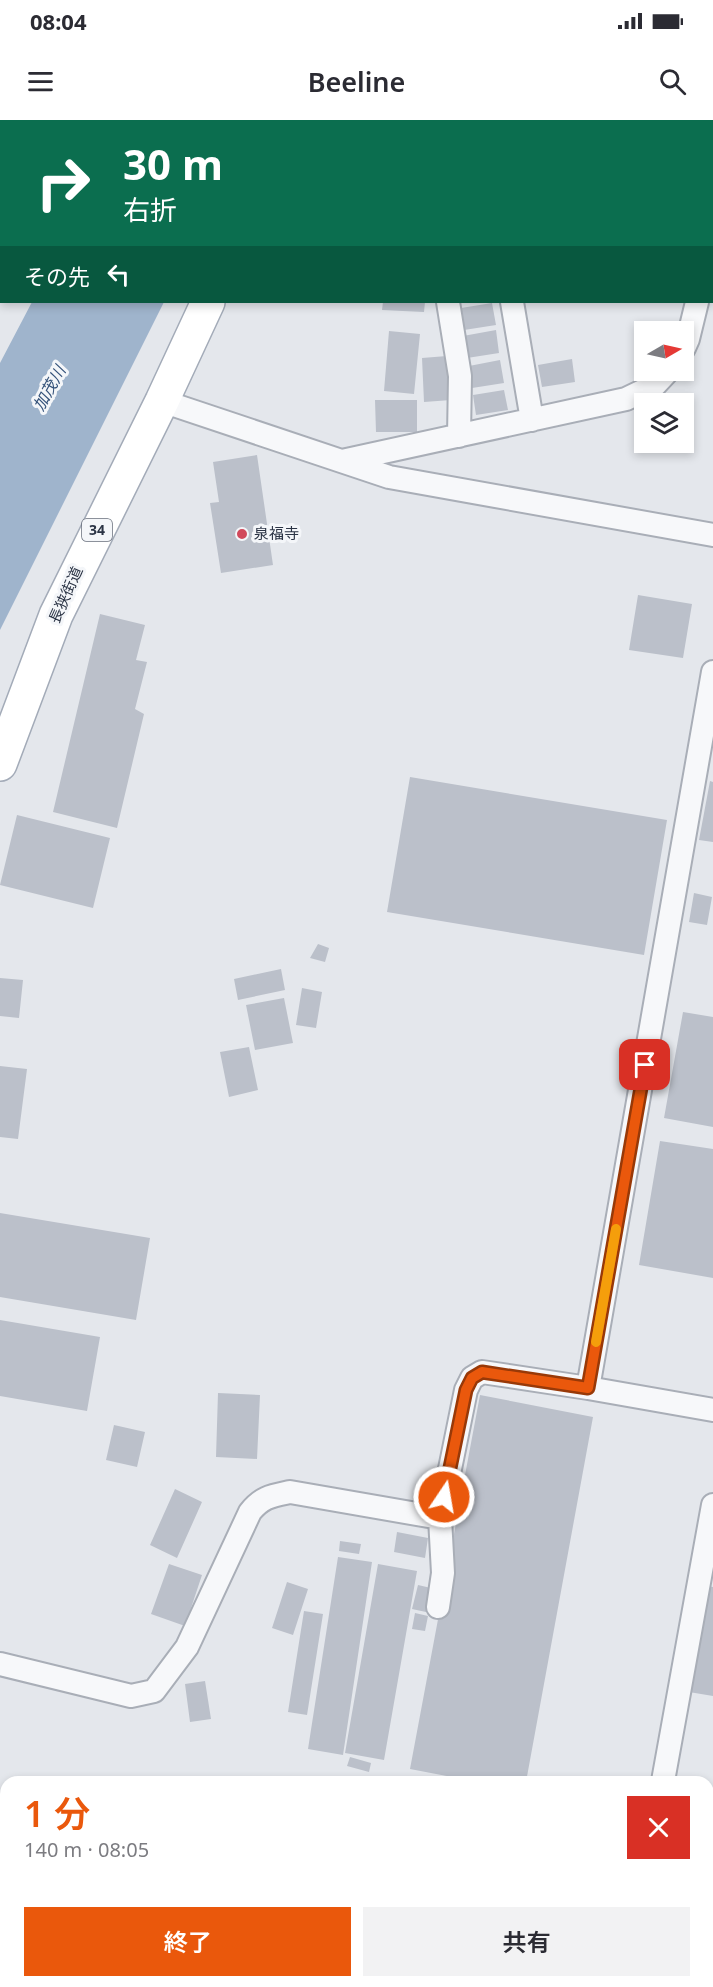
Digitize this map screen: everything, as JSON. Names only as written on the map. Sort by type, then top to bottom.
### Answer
[{"type":"main road","name":"長狭街道","points":[[0,764],[56,615],[162,401],[208,303]]},
{"type":"street","points":[[448,303],[460,376],[459,436]]},
{"type":"street","points":[[512,303],[532,420]]},
{"type":"street","points":[[692,321],[697,303]]},
{"type":"street","points":[[342,460],[626,399],[659,381]]},
{"type":"street","points":[[162,401],[389,477],[713,535]]},
{"type":"street","points":[[588,1388],[713,672]]},
{"type":"street","points":[[438,1607],[443,1573],[440,1518],[466,1390],[472,1378],[482,1372],[713,1410]]},
{"type":"street","points":[[0,1664],[130,1696],[154,1691],[187,1647],[250,1512],[259,1502],[290,1492],[440,1518]]},
{"type":"street","points":[[664,1776],[713,1505]]},
{"type":"water","name":"加茂川","points":[[31,303],[164,303],[0,630],[0,363]]},
{"type":"building","points":[[383,303],[425,303],[424,312],[382,310]]},
{"type":"building","points":[[492,303],[496,325],[464,330],[461,308]]},
{"type":"building","points":[[496,330],[499,353],[467,358],[463,336]]},
{"type":"building","points":[[389,331],[420,334],[414,394],[384,391]]},
{"type":"building","points":[[447,356],[451,400],[424,402],[422,358]]},
{"type":"building","points":[[572,359],[575,382],[542,387],[538,365]]},
{"type":"building","points":[[500,360],[504,383],[472,388],[469,366]]},
{"type":"building","points":[[504,390],[508,410],[476,415],[473,395]]},
{"type":"building","points":[[375,400],[417,400],[417,432],[376,432]]},
{"type":"building","name":"泉福寺","points":[[257,455],[273,565],[221,573],[210,503],[219,502],[213,462]]},
{"type":"building","points":[[638,595],[692,604],[683,658],[629,650]]},
{"type":"building","points":[[100,614],[145,625],[136,660],[147,662],[135,709],[144,714],[117,828],[53,812]]},
{"type":"building","points":[[410,777],[667,820],[644,955],[387,912]]},
{"type":"building","points":[[710,781],[713,782],[713,842],[699,840]]},
{"type":"building","points":[[17,815],[110,838],[93,908],[0,885]]},
{"type":"building","points":[[694,893],[712,897],[707,925],[689,922]]},
{"type":"building","points":[[318,944],[329,948],[325,962],[310,958]]},
{"type":"building","points":[[281,969],[285,990],[238,1000],[234,979]]},
{"type":"building","points":[[0,978],[23,980],[19,1018],[0,1016]]},
{"type":"building","points":[[302,988],[322,992],[316,1028],[296,1025]]},
{"type":"building","points":[[284,998],[293,1043],[255,1050],[246,1005]]},
{"type":"building","points":[[683,1012],[713,1017],[713,1127],[664,1118]]},
{"type":"building","points":[[249,1047],[258,1090],[229,1097],[220,1052]]},
{"type":"building","points":[[0,1066],[27,1069],[18,1139],[0,1137]]},
{"type":"building","points":[[660,1141],[713,1149],[713,1278],[639,1265]]},
{"type":"building","points":[[0,1213],[150,1238],[136,1320],[0,1297]]},
{"type":"building","points":[[0,1320],[100,1337],[87,1411],[0,1396]]},
{"type":"building","points":[[218,1393],[260,1395],[257,1459],[216,1457]]},
{"type":"building","points":[[480,1395],[593,1417],[527,1776],[447,1776],[410,1769]]},
{"type":"building","points":[[114,1425],[145,1432],[137,1467],[106,1460]]},
{"type":"building","points":[[175,1489],[202,1502],[177,1558],[150,1545]]},
{"type":"building","points":[[397,1532],[428,1538],[425,1558],[394,1552]]},
{"type":"building","points":[[340,1541],[361,1544],[359,1554],[339,1551]]},
{"type":"building","points":[[338,1557],[372,1562],[343,1755],[308,1749]]},
{"type":"building","points":[[169,1564],[202,1575],[185,1626],[151,1614]]},
{"type":"building","points":[[378,1564],[417,1571],[384,1760],[345,1753]]},
{"type":"building","points":[[287,1582],[308,1589],[293,1635],[272,1628]]},
{"type":"building","points":[[418,1585],[431,1588],[426,1612],[412,1609]]},
{"type":"building","points":[[707,1586],[713,1587],[713,1696],[689,1692]]},
{"type":"building","points":[[304,1611],[323,1614],[307,1715],[288,1712]]},
{"type":"building","points":[[415,1613],[428,1616],[425,1631],[412,1629]]},
{"type":"building","points":[[205,1681],[211,1719],[190,1722],[185,1684]]},
{"type":"building","points":[[350,1757],[371,1763],[369,1772],[347,1766]]},
{"type":"slow traffic","points":[[596,1342],[616,1229]]},
{"type":"place","name":"泉福寺","points":[[242,534]]},
{"type":"route","points":[[444,1497],[466,1390],[472,1378],[482,1372],[588,1388],[645,1065]]}]
